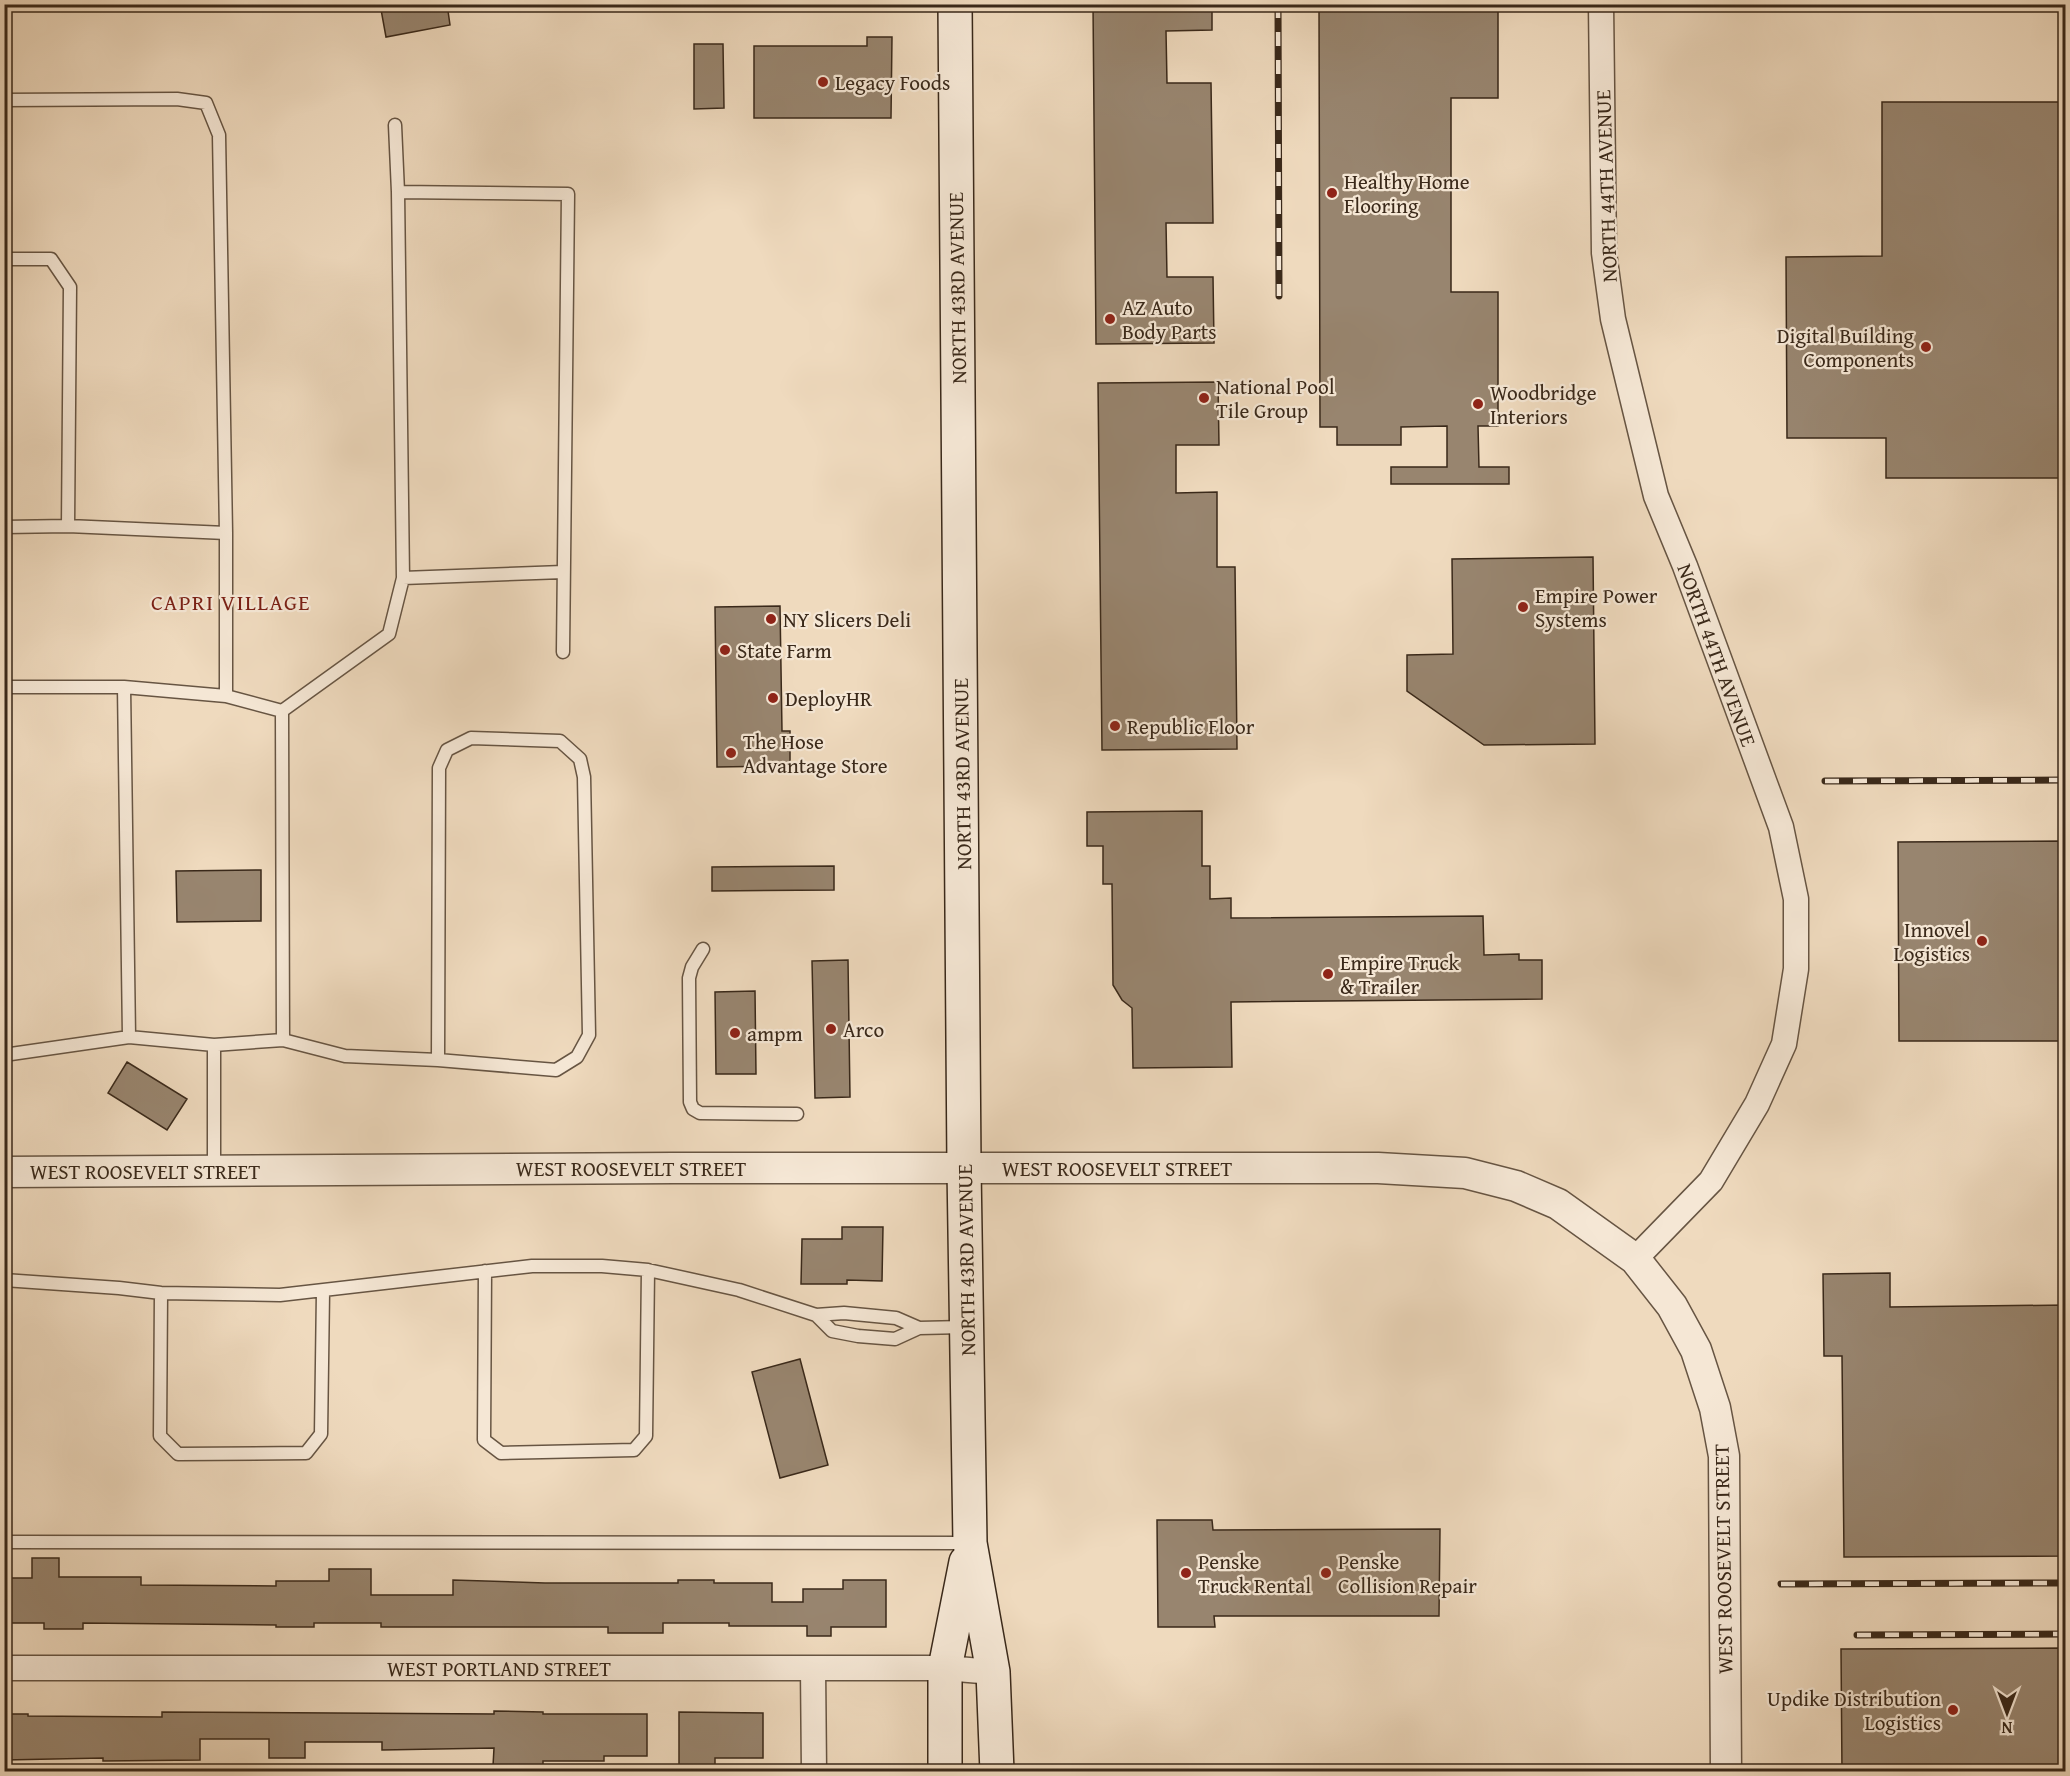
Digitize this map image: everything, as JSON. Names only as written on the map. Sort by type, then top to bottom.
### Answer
[{"type":"main road","name":"NORTH 43RD AVENUE","points":[[955,4],[964,1168],[970,1543],[993,1672],[997,1772]]},
{"type":"main road","name":"NORTH 43RD AVENUE","points":[[945,1772],[945,1668],[970,1543]]},
{"type":"street","name":"NORTH 44TH AVENUE","points":[[1601,4],[1604,253],[1613,319],[1656,496],[1685,566],[1781,827],[1796,899],[1796,969],[1784,1044],[1780,1053],[1757,1104],[1711,1181],[1635,1259]]},
{"type":"street","name":"WEST ROOSEVELT STREET","points":[[4,1172],[1378,1168],[1465,1173],[1516,1186],[1558,1204],[1635,1259],[1672,1306],[1696,1350],[1714,1408],[1724,1456],[1726,1772]]},
{"type":"street","name":"WEST PORTLAND STREET","points":[[4,1668],[945,1668],[993,1672]]},
{"type":"street","points":[[813,1668],[814,1772]]},
{"type":"lane","points":[[4,100],[177,99],[206,104],[219,135],[226,533],[226,696]]},
{"type":"lane","points":[[282,711],[389,634],[403,578],[398,192],[395,125]]},
{"type":"lane","points":[[398,192],[568,194],[563,652]]},
{"type":"lane","points":[[4,259],[51,259],[70,287],[68,526]]},
{"type":"lane","points":[[4,527],[68,526],[226,533]]},
{"type":"lane","points":[[403,578],[563,572]]},
{"type":"lane","points":[[4,687],[124,687],[226,696],[282,711]]},
{"type":"lane","points":[[124,687],[129,1036]]},
{"type":"lane","points":[[282,711],[283,1040]]},
{"type":"lane","points":[[4,1055],[129,1036],[214,1045],[283,1040],[345,1056],[438,1060],[556,1070],[577,1057],[589,1035],[584,777],[580,759],[560,741],[471,738],[447,750],[439,768],[438,1060]]},
{"type":"lane","points":[[704,949],[692,967],[689,978],[690,1102],[693,1109],[700,1113],[798,1114]]},
{"type":"lane","points":[[214,1045],[214,1170]]},
{"type":"lane","points":[[4,1280],[161,1293],[280,1296],[532,1266],[602,1266],[648,1270],[739,1290],[816,1315],[844,1313],[896,1318],[919,1328]]},
{"type":"lane","points":[[485,1271],[484,1440],[501,1453],[634,1450],[646,1436],[648,1270]]},
{"type":"lane","points":[[161,1293],[160,1436],[178,1454],[306,1453],[321,1434],[323,1292]]},
{"type":"lane","points":[[816,1315],[832,1330],[858,1336],[895,1339],[919,1328],[966,1327]]},
{"type":"lane","points":[[4,1542],[970,1543]]},
{"type":"building","points":[[380,4],[447,4],[450,25],[386,37]]},
{"type":"building","points":[[1093,4],[1212,4],[1212,30],[1166,31],[1167,83],[1211,83],[1213,223],[1166,223],[1167,277],[1213,277],[1214,343],[1096,344]]},
{"type":"building","points":[[1319,4],[1498,4],[1498,98],[1451,98],[1451,292],[1498,292],[1498,426],[1478,426],[1479,467],[1509,467],[1509,484],[1391,484],[1391,467],[1447,467],[1447,426],[1401,427],[1401,445],[1337,445],[1337,427],[1320,427]]},
{"type":"building","name":"Legacy Foods","points":[[867,37],[892,37],[891,118],[754,118],[754,46],[867,46]]},
{"type":"building","points":[[694,44],[723,44],[724,108],[694,109]]},
{"type":"building","name":"Digital Building Components","points":[[1882,102],[2066,102],[2066,478],[1886,478],[1886,438],[1787,438],[1786,257],[1882,256]]},
{"type":"building","points":[[1218,382],[1219,445],[1176,445],[1176,493],[1217,492],[1217,567],[1235,567],[1237,749],[1102,750],[1098,383]]},
{"type":"building","name":"Empire Power Systems","points":[[1593,557],[1595,744],[1484,745],[1407,691],[1407,655],[1453,654],[1452,559]]},
{"type":"building","points":[[780,606],[782,731],[790,731],[790,766],[717,767],[715,607]]},
{"type":"building","name":"Empire Truck & Trailer","points":[[1202,811],[1202,866],[1210,866],[1210,899],[1231,898],[1231,918],[1483,916],[1484,955],[1519,954],[1519,960],[1542,960],[1542,999],[1231,1002],[1232,1067],[1133,1068],[1132,1008],[1122,1000],[1113,985],[1112,884],[1103,884],[1103,846],[1087,846],[1087,812]]},
{"type":"building","name":"Innovel Logistics","points":[[2066,841],[2066,1041],[1899,1041],[1898,842]]},
{"type":"building","points":[[834,866],[834,890],[712,891],[712,867]]},
{"type":"building","points":[[261,870],[261,921],[177,922],[176,871]]},
{"type":"building","name":"Arco","points":[[848,960],[850,1097],[815,1098],[812,961]]},
{"type":"building","name":"ampm","points":[[755,991],[756,1074],[716,1074],[715,992]]},
{"type":"building","points":[[127,1062],[187,1099],[167,1130],[108,1093]]},
{"type":"building","points":[[842,1227],[883,1227],[882,1281],[847,1280],[847,1284],[801,1284],[802,1239],[842,1239]]},
{"type":"building","points":[[1890,1273],[1890,1307],[2066,1305],[2066,1556],[1844,1557],[1842,1356],[1824,1356],[1823,1274]]},
{"type":"building","points":[[800,1359],[828,1465],[780,1478],[752,1372]]},
{"type":"building","name":"Penske Collision Repair","points":[[1157,1520],[1212,1520],[1213,1530],[1440,1529],[1439,1616],[1214,1616],[1215,1627],[1158,1627]]},
{"type":"building","points":[[32,1558],[59,1558],[59,1577],[141,1577],[141,1585],[276,1586],[276,1581],[329,1581],[329,1569],[371,1569],[371,1595],[453,1595],[453,1580],[678,1583],[678,1580],[714,1580],[714,1583],[772,1583],[772,1602],[803,1602],[803,1589],[843,1589],[843,1580],[886,1580],[886,1627],[831,1627],[831,1636],[807,1636],[807,1626],[729,1626],[729,1623],[663,1623],[663,1633],[608,1633],[608,1627],[381,1627],[381,1623],[314,1623],[314,1627],[276,1627],[276,1625],[83,1623],[83,1629],[44,1629],[44,1623],[4,1623],[4,1578],[32,1578]]},
{"type":"building","name":"Updike Distribution Logistics","points":[[2066,1648],[2066,1772],[1842,1772],[1841,1649]]},
{"type":"building","points":[[494,1711],[543,1712],[543,1714],[647,1714],[647,1756],[604,1756],[604,1761],[543,1761],[543,1766],[493,1766],[494,1748],[382,1750],[382,1742],[305,1742],[305,1758],[269,1758],[269,1739],[200,1739],[200,1760],[103,1761],[103,1758],[4,1760],[4,1714],[162,1717],[162,1712],[494,1714]]},
{"type":"building","points":[[679,1712],[763,1713],[763,1758],[715,1758],[715,1770],[679,1770]]},
{"type":"railway","points":[[1278,4],[1279,296]]},
{"type":"railway","points":[[1825,781],[2066,780]]},
{"type":"railway","points":[[1781,1584],[2066,1583]]},
{"type":"railway","points":[[1857,1635],[2066,1634]]},
{"type":"place","name":"Legacy Foods","points":[[823,82]]},
{"type":"place","name":"Healthy Home Flooring","points":[[1332,193]]},
{"type":"place","name":"AZ Auto Body Parts","points":[[1110,319]]},
{"type":"place","name":"Digital Building Components","points":[[1926,347]]},
{"type":"place","name":"National Pool Tile Group","points":[[1204,398]]},
{"type":"place","name":"Woodbridge Interiors","points":[[1478,404]]},
{"type":"place","name":"Empire Power Systems","points":[[1523,607]]},
{"type":"place","name":"NY Slicers Deli","points":[[771,619]]},
{"type":"place","name":"State Farm","points":[[725,650]]},
{"type":"place","name":"DeployHR","points":[[773,698]]},
{"type":"place","name":"Republic Floor","points":[[1115,726]]},
{"type":"place","name":"The Hose Advantage Store","points":[[731,753]]},
{"type":"place","name":"Innovel Logistics","points":[[1982,941]]},
{"type":"place","name":"Empire Truck & Trailer","points":[[1328,974]]},
{"type":"place","name":"Arco","points":[[831,1029]]},
{"type":"place","name":"ampm","points":[[735,1033]]},
{"type":"place","name":"Penske Truck Rental","points":[[1186,1573]]},
{"type":"place","name":"Penske Collision Repair","points":[[1326,1573]]},
{"type":"place","name":"Updike Distribution Logistics","points":[[1953,1710]]},
{"type":"district","name":"CAPRI VILLAGE","points":[[231,602]]}]
